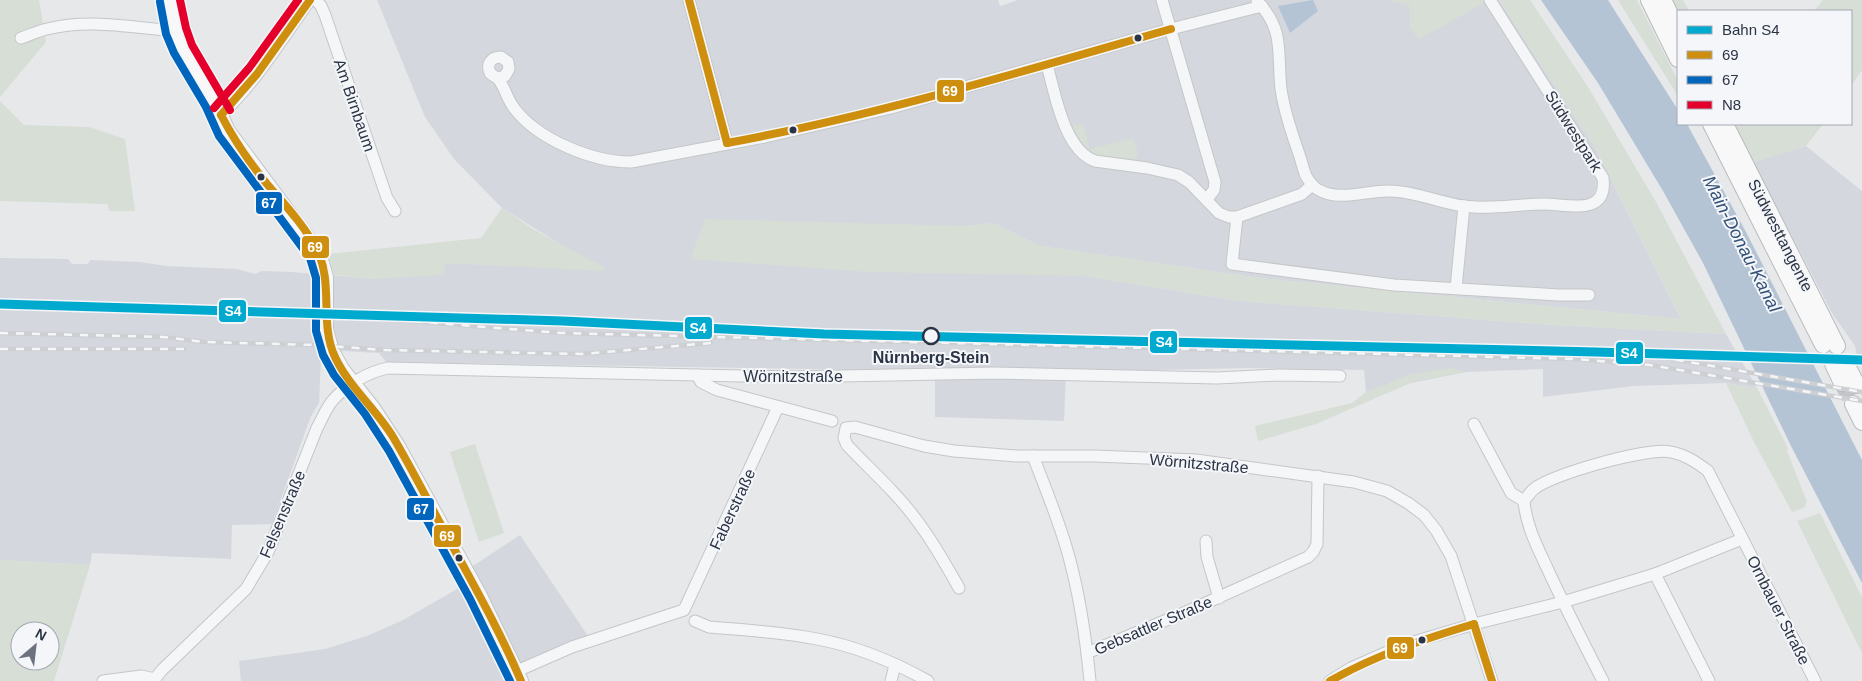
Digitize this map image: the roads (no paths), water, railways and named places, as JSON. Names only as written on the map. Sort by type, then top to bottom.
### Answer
[{"type":"highway","points":[[1649,0],[1677,57]]},
{"type":"highway","points":[[1663,0],[1677,28]]},
{"type":"highway","name":"Südwesttangente","points":[[1713,125],[1830,345],[1725,125]]},
{"type":"highway","points":[[1839,364],[1850,384]]},
{"type":"highway","points":[[1853,404],[1862,422]]},
{"type":"main road","points":[[170,0],[176,30],[183,49],[235,143],[310,239],[318,253],[326,277],[326,323],[330,345],[342,369],[372,408],[403,455],[472,582],[519,676]]},
{"type":"street","points":[[221,115],[252,82],[310,0]]},
{"type":"street","name":"Am Birnbaum","points":[[316,0],[325,15],[387,198],[395,211]]},
{"type":"street","points":[[689,0],[727,143]]},
{"type":"street","points":[[1162,0],[1215,182],[1214,190],[1207,199]]},
{"type":"street","name":"Südwestpark","points":[[1312,185],[1328,194],[1390,191],[1416,194],[1464,206],[1560,204],[1579,206],[1590,205],[1601,197],[1604,186],[1603,178],[1490,0]]},
{"type":"street","points":[[498,78],[513,107],[529,124],[556,142],[586,154],[619,162],[630,162],[765,137],[891,108],[1259,3],[1272,18],[1275,27],[1281,92],[1285,111],[1306,177],[1312,185],[1302,194],[1237,217],[1223,215],[1189,182],[1178,175],[1087,158],[1072,141],[1062,116],[1047,65]]},
{"type":"street","points":[[21,38],[46,29],[86,24],[111,24],[176,30]]},
{"type":"street","points":[[1456,288],[1464,206]]},
{"type":"street","points":[[1237,217],[1232,264],[1394,284],[1589,295]]},
{"type":"street","name":"Wörnitzstraße","points":[[354,384],[371,373],[388,368],[790,377],[995,373],[1217,378],[1278,375],[1340,376]]},
{"type":"street","name":"Wörnitzstraße","points":[[697,375],[701,382],[717,390],[832,421]]},
{"type":"street","name":"Felsenstraße","points":[[103,681],[141,676],[154,680],[246,589],[268,552],[317,428],[333,401],[354,384]]},
{"type":"street","name":"Faberstraße","points":[[519,676],[572,647],[684,610],[778,407]]},
{"type":"street","points":[[1474,424],[1511,493],[1524,501],[1525,514],[1532,534],[1602,681]]},
{"type":"street","name":"Wörnitzstraße","points":[[959,588],[932,542],[910,512],[847,445],[844,438],[846,428],[854,427],[924,446],[954,451],[1034,456],[1095,456],[1196,460],[1354,482],[1387,492],[1408,503],[1424,515],[1436,530],[1451,556],[1492,681]]},
{"type":"street","name":"Ornbauer Straße","points":[[1524,501],[1534,489],[1574,471],[1637,454],[1669,452],[1692,459],[1708,471],[1815,681]]},
{"type":"street","points":[[1034,456],[1070,558],[1079,600],[1090,681]]},
{"type":"street","name":"Gebsattler Straße","points":[[1087,653],[1219,598],[1308,557],[1317,544],[1318,476]]},
{"type":"street","points":[[1330,681],[1351,668],[1394,649],[1474,624],[1563,602],[1655,574],[1742,539]]},
{"type":"street","name":"Gebsattler Straße","points":[[1206,541],[1207,557],[1219,598]]},
{"type":"street","points":[[1655,574],[1709,681]]},
{"type":"street","points":[[694,621],[709,627],[817,639],[856,649],[928,681]]},
{"type":"street","points":[[890,681],[895,665]]},
{"type":"water","points":[[1313,0],[1318,11],[1290,33],[1278,6]]},
{"type":"water","name":"Main-Donau-Kanal","points":[[1541,0],[1608,0],[1677,108],[1677,125],[1688,125],[1746,232],[1862,460],[1862,583],[1790,444],[1703,263],[1663,191],[1598,83]]},
{"type":"tunnel","points":[[1842,383],[1853,404]]},
{"type":"railway","points":[[334,315],[561,333],[1575,359],[1650,365],[1862,401]]},
{"type":"railway","points":[[0,333],[164,337],[204,342],[317,345],[383,350],[582,354],[711,343]]},
{"type":"railway","points":[[0,349],[184,349]]},
{"type":"railway","points":[[1596,352],[1666,358],[1862,392]]},
{"type":"rail line","name":"S4","points":[[0,304],[563,321],[824,334],[1862,360]]},
{"type":"place","name":"Nürnberg-Stein","points":[[931,336]]}]
